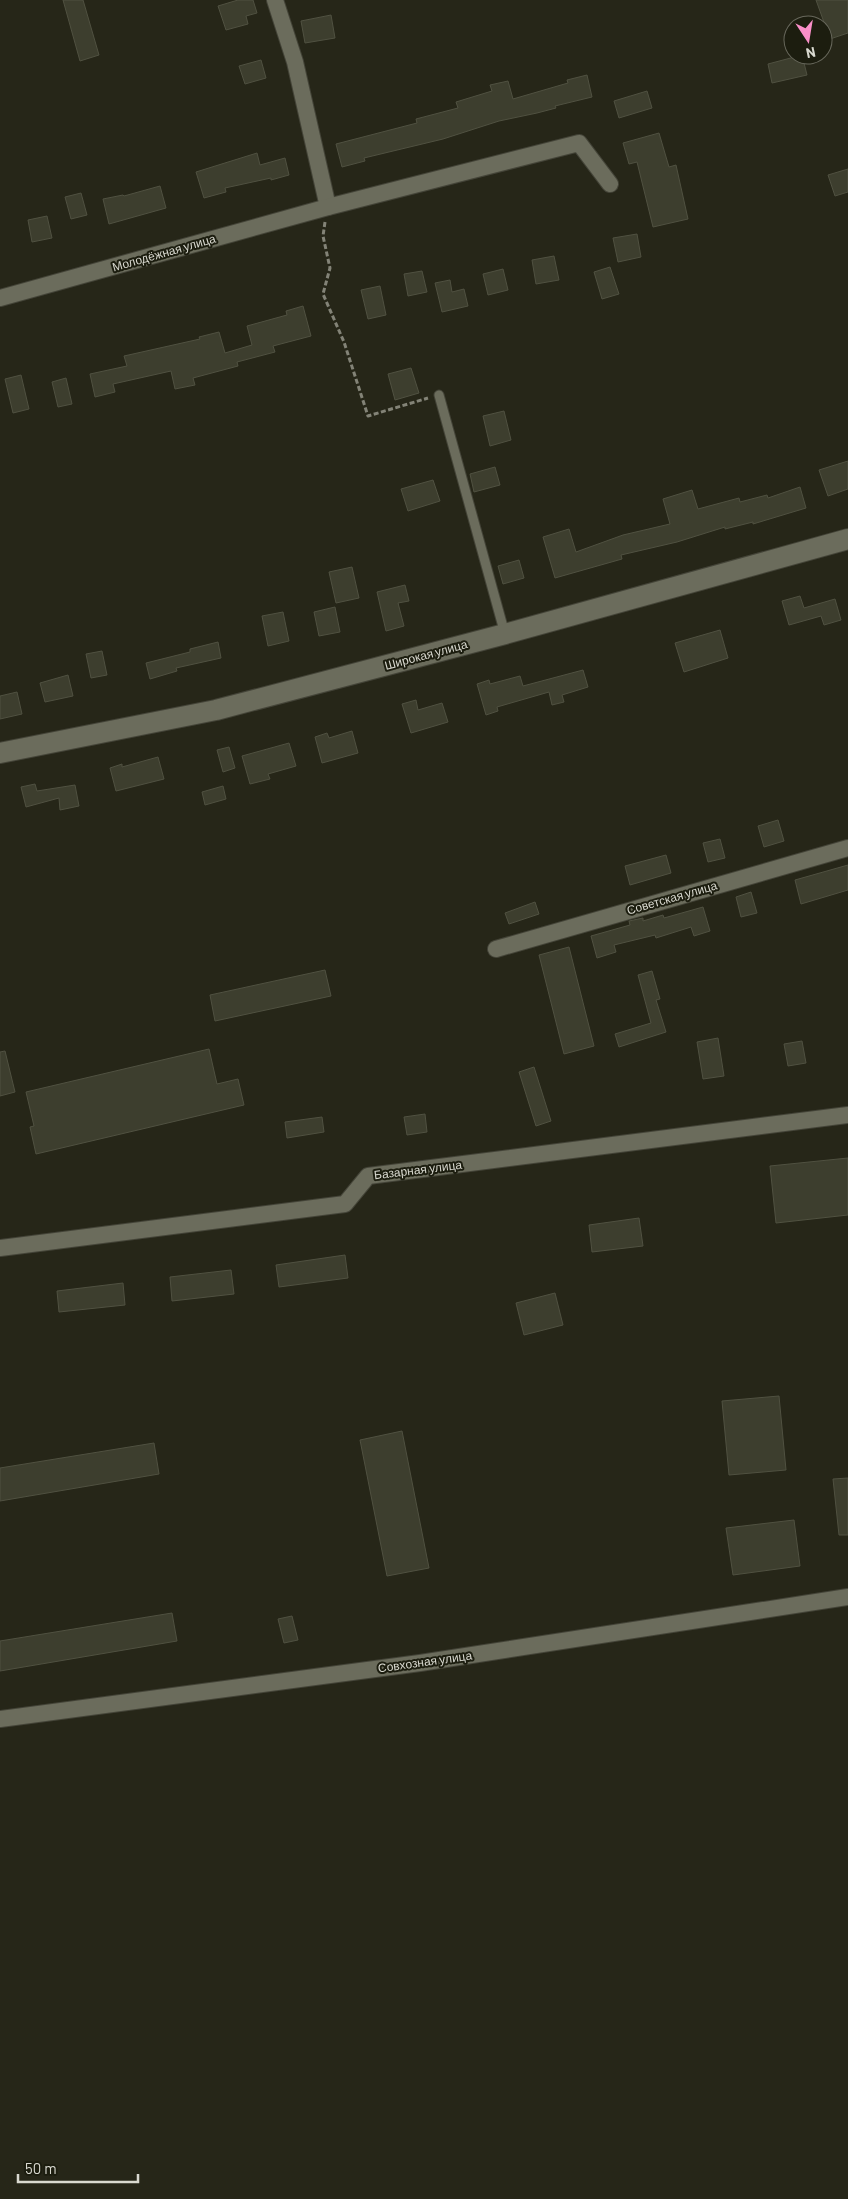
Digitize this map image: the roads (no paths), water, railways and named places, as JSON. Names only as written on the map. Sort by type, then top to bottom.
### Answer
[{"type":"street","points":[[275,0],[295,62],[328,207]]},
{"type":"street","name":"Молодёжная улица","points":[[0,298],[328,207],[579,144],[610,184]]},
{"type":"street","name":"Широкая улица","points":[[0,753],[216,710],[505,634],[848,539]]},
{"type":"street","name":"Советская улица","points":[[496,949],[848,848]]},
{"type":"street","name":"Базарная улица","points":[[0,1248],[345,1204],[368,1176],[848,1115]]},
{"type":"street","name":"Совхозная улица","points":[[0,1719],[420,1663],[848,1596]]},
{"type":"lane","points":[[439,395],[505,634]]}]
